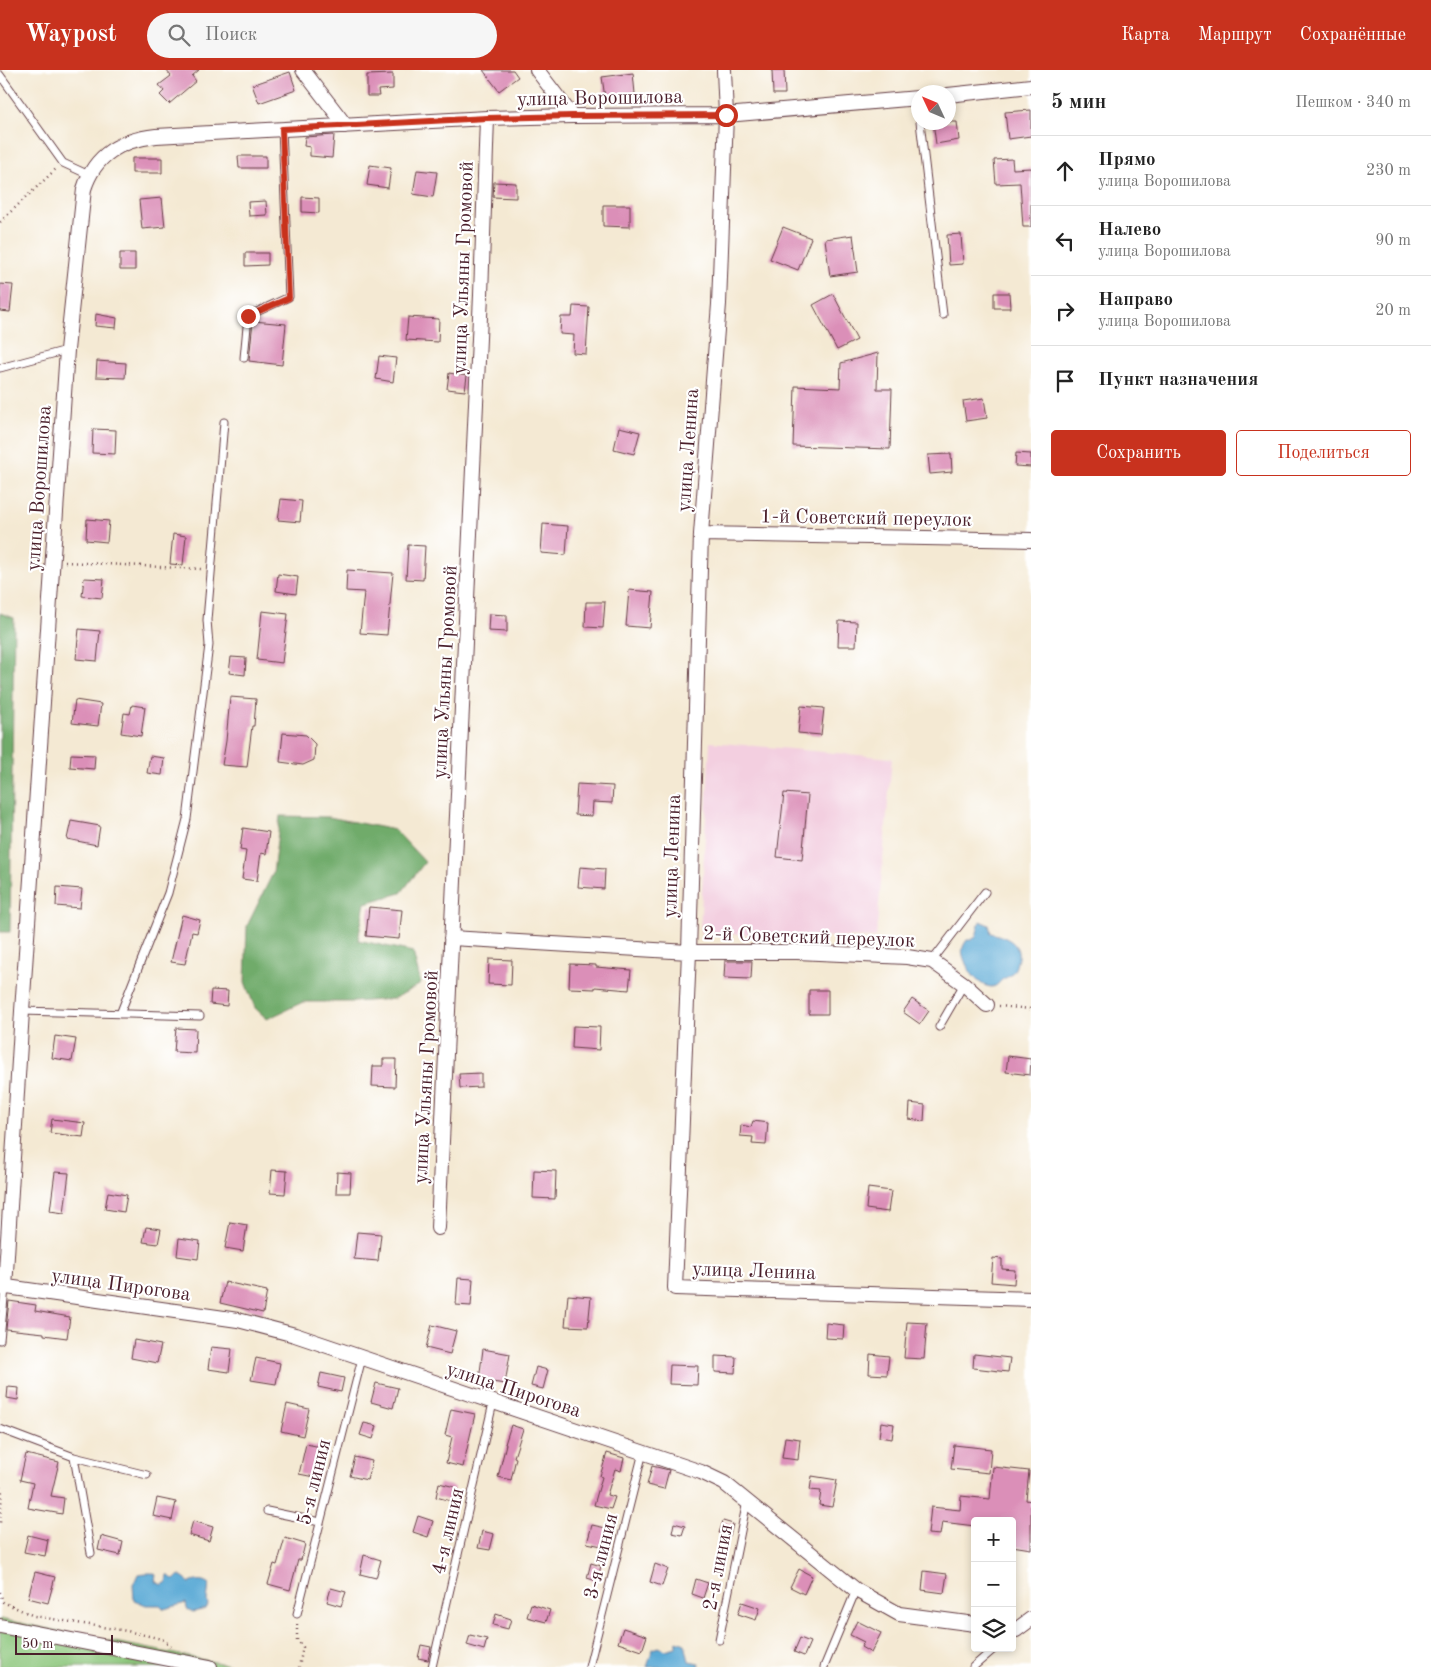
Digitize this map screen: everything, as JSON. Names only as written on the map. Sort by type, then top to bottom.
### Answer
[{"type":"street","points":[[303,70],[346,126]]},
{"type":"street","points":[[537,70],[572,116]]},
{"type":"street","name":"улица Ленина","points":[[724,70],[726,115],[718,304],[701,534],[689,952],[675,1288],[1031,1299]]},
{"type":"street","points":[[956,94],[1031,86]]},
{"type":"street","name":"улица Ворошилова","points":[[3,1287],[67,350],[84,190],[89,175],[96,164],[126,142],[138,138],[487,118],[726,115],[911,102]]},
{"type":"street","name":"улица Ульяны Громовой","points":[[438,1228],[481,295],[487,118]]},
{"type":"street","name":"1-й Советский переулок","points":[[701,534],[1031,540]]},
{"type":"street","name":"2-й Советский переулок","points":[[451,938],[689,952],[797,952],[907,956],[932,961],[964,984],[987,1005]]},
{"type":"street","name":"улица Пирогова","points":[[3,1287],[238,1320],[294,1335],[701,1472],[724,1483],[747,1500],[856,1590],[899,1614],[971,1623]]},
{"type":"street","points":[[1016,1630],[1031,1619]]},
{"type":"street","points":[[0,1626],[210,1667]]},
{"type":"lane","points":[[0,74],[63,162],[89,175]]},
{"type":"lane","points":[[244,358],[248,316],[289,298],[282,129]]},
{"type":"lane","points":[[921,130],[943,315]]},
{"type":"lane","points":[[0,368],[67,350]]},
{"type":"lane","points":[[120,1014],[168,893],[187,819],[209,645],[207,620],[224,422]]},
{"type":"lane","points":[[932,961],[985,892]]},
{"type":"lane","points":[[939,1027],[964,984]]},
{"type":"lane","points":[[22,1011],[200,1016]]},
{"type":"lane","points":[[0,1340],[3,1287]]},
{"type":"lane","name":"5-я линия","points":[[297,1614],[362,1358]]},
{"type":"lane","name":"4-я линия","points":[[432,1667],[493,1403]]},
{"type":"lane","points":[[0,1428],[74,1457],[147,1475]]},
{"type":"lane","name":"3-я линия","points":[[589,1667],[643,1452]]},
{"type":"lane","points":[[74,1457],[91,1553]]},
{"type":"lane","name":"2-я линия","points":[[719,1640],[747,1500]]},
{"type":"lane","points":[[267,1511],[320,1522]]},
{"type":"lane","points":[[824,1667],[856,1590]]},
{"type":"lane","points":[[973,1667],[990,1652]]},
{"type":"path","points":[[0,222],[63,162]]},
{"type":"path","points":[[53,562],[211,570]]},
{"type":"path","points":[[987,1005],[1031,1009]]},
{"type":"path","points":[[0,1487],[2,1490],[0,1524]]},
{"type":"path","points":[[0,1592],[3,1602],[34,1616],[127,1631]]},
{"type":"path","points":[[297,1614],[297,1640],[303,1647],[299,1667]]},
{"type":"shaded area","points":[[710,742],[892,758],[876,938],[700,933]]},
{"type":"green space","points":[[0,613],[14,618],[10,932],[0,932]]},
{"type":"green space","points":[[280,816],[329,817],[395,830],[425,862],[401,893],[365,903],[358,940],[413,952],[421,984],[393,999],[354,1002],[303,1002],[267,1019],[255,1008],[245,982],[247,926],[273,873]]},
{"type":"green space","points":[[0,1619],[240,1667],[0,1667]]},
{"type":"water","points":[[980,921],[989,925],[991,933],[1012,942],[1018,950],[1014,971],[993,987],[987,986],[976,979],[968,968],[963,954],[963,946],[967,940],[976,937]]},
{"type":"water","points":[[138,1574],[156,1575],[155,1581],[162,1585],[167,1582],[168,1575],[174,1580],[179,1575],[190,1583],[200,1580],[206,1582],[209,1584],[208,1605],[206,1609],[193,1612],[187,1609],[186,1603],[164,1609],[160,1605],[146,1605],[134,1600],[133,1585]]},
{"type":"water","points":[[677,1641],[685,1644],[689,1661],[699,1663],[700,1667],[647,1667],[653,1649],[659,1647],[665,1650],[676,1647]]},
{"type":"building","points":[[166,70],[199,70],[192,76],[196,81],[169,104],[160,95],[164,91],[159,85],[171,76]]},
{"type":"building","points":[[483,70],[513,70],[518,77],[499,91]]},
{"type":"building","points":[[772,70],[784,70],[785,94],[773,94]]},
{"type":"building","points":[[290,72],[296,90],[259,103],[252,85]]},
{"type":"building","points":[[633,73],[635,94],[605,98],[602,77]]},
{"type":"building","points":[[393,74],[393,89],[378,90],[379,96],[367,96],[367,75]]},
{"type":"building","points":[[1031,110],[1031,136],[1008,139],[1005,112]]},
{"type":"building","points":[[957,122],[959,140],[936,144],[934,130],[956,130]]},
{"type":"building","points":[[334,135],[332,158],[310,156],[310,147],[304,146],[305,137]]},
{"type":"building","points":[[238,156],[266,156],[266,168],[239,168]]},
{"type":"building","points":[[132,158],[162,158],[162,173],[132,173]]},
{"type":"building","points":[[1012,159],[1013,169],[1031,168],[1031,227],[1023,227],[1020,183],[996,184],[994,160]]},
{"type":"building","points":[[370,165],[391,168],[388,188],[367,185]]},
{"type":"building","points":[[417,170],[437,172],[433,197],[413,194]]},
{"type":"building","points":[[494,182],[516,183],[516,198],[493,197]]},
{"type":"building","points":[[302,197],[319,198],[319,213],[302,212]]},
{"type":"building","points":[[162,198],[165,227],[142,229],[139,200]]},
{"type":"building","points":[[266,201],[267,215],[249,216],[248,202]]},
{"type":"building","points":[[603,205],[630,205],[630,227],[603,226]]},
{"type":"building","points":[[783,227],[811,238],[798,270],[770,259]]},
{"type":"building","points":[[961,234],[963,264],[949,265],[947,235]]},
{"type":"building","points":[[853,235],[858,272],[830,276],[825,239]]},
{"type":"building","points":[[120,253],[135,253],[135,270],[120,270]]},
{"type":"building","points":[[245,253],[268,253],[268,265],[245,266]]},
{"type":"building","points":[[0,284],[13,285],[10,312],[0,311]]},
{"type":"building","points":[[994,293],[1009,293],[1010,308],[994,308]]},
{"type":"building","points":[[833,294],[857,340],[837,350],[813,305]]},
{"type":"building","points":[[573,306],[589,307],[586,354],[573,353],[574,335],[560,334],[561,317],[572,317]]},
{"type":"building","points":[[96,314],[117,318],[116,328],[95,326]]},
{"type":"building","points":[[408,317],[439,319],[438,342],[406,340]]},
{"type":"building","points":[[253,321],[286,324],[282,365],[249,361]]},
{"type":"building","points":[[878,353],[877,389],[892,389],[890,449],[793,446],[795,386],[840,388],[841,363]]},
{"type":"building","points":[[379,356],[396,358],[393,382],[376,379]]},
{"type":"building","points":[[97,361],[126,363],[125,378],[96,377]]},
{"type":"building","points":[[449,373],[467,376],[465,391],[447,389]]},
{"type":"building","points":[[984,398],[987,418],[966,421],[963,401]]},
{"type":"building","points":[[619,427],[640,432],[634,454],[614,449]]},
{"type":"building","points":[[93,429],[116,430],[115,454],[92,453]]},
{"type":"building","points":[[1016,453],[1031,454],[1031,467],[1015,466]]},
{"type":"building","points":[[951,454],[952,472],[930,474],[928,455]]},
{"type":"building","points":[[281,499],[302,501],[300,522],[278,520]]},
{"type":"building","points":[[87,519],[109,521],[107,542],[86,540]]},
{"type":"building","points":[[543,524],[568,526],[566,555],[541,553]]},
{"type":"building","points":[[173,534],[186,536],[183,565],[170,564]]},
{"type":"building","points":[[408,545],[425,546],[423,580],[406,579]]},
{"type":"building","points":[[347,570],[393,573],[387,635],[360,633],[364,592],[346,591]]},
{"type":"building","points":[[278,574],[298,577],[296,594],[276,591]]},
{"type":"building","points":[[84,578],[104,579],[102,598],[82,596]]},
{"type":"building","points":[[629,590],[653,592],[650,628],[626,626]]},
{"type":"building","points":[[586,602],[605,602],[603,628],[585,627]]},
{"type":"building","points":[[262,611],[288,614],[282,663],[257,660]]},
{"type":"building","points":[[489,614],[507,615],[507,632],[488,631]]},
{"type":"building","points":[[839,621],[857,622],[856,646],[838,646]]},
{"type":"building","points":[[79,629],[100,631],[97,661],[76,659]]},
{"type":"building","points":[[231,657],[246,658],[245,675],[229,673]]},
{"type":"building","points":[[230,697],[256,699],[254,726],[252,726],[247,767],[222,765]]},
{"type":"building","points":[[75,700],[101,704],[98,726],[72,723]]},
{"type":"building","points":[[132,705],[145,707],[141,736],[121,733],[124,713],[130,714]]},
{"type":"building","points":[[801,706],[824,708],[821,735],[798,733]]},
{"type":"building","points":[[283,733],[306,735],[315,744],[314,760],[303,765],[280,762]]},
{"type":"building","points":[[71,754],[95,755],[94,769],[70,767]]},
{"type":"building","points":[[150,756],[164,758],[162,775],[147,773]]},
{"type":"building","points":[[577,784],[613,786],[612,803],[593,802],[592,816],[575,815]]},
{"type":"building","points":[[784,793],[808,795],[802,860],[777,857]]},
{"type":"building","points":[[71,821],[100,826],[97,845],[67,839]]},
{"type":"building","points":[[243,828],[269,832],[266,854],[261,853],[257,881],[242,879],[246,851],[240,850]]},
{"type":"building","points":[[580,867],[605,869],[604,889],[578,887]]},
{"type":"building","points":[[57,887],[82,889],[80,908],[56,906]]},
{"type":"building","points":[[369,907],[402,910],[399,939],[366,936]]},
{"type":"building","points":[[182,915],[200,920],[197,933],[192,932],[185,964],[171,962]]},
{"type":"building","points":[[489,959],[512,960],[511,985],[488,984]]},
{"type":"building","points":[[725,961],[752,961],[751,979],[724,978]]},
{"type":"building","points":[[570,964],[596,965],[596,967],[631,970],[629,990],[595,987],[595,989],[569,988]]},
{"type":"building","points":[[211,990],[228,991],[227,1006],[210,1004]]},
{"type":"building","points":[[809,990],[828,990],[828,1014],[809,1014]]},
{"type":"building","points":[[912,999],[929,1011],[920,1024],[903,1012]]},
{"type":"building","points":[[573,1026],[600,1027],[599,1050],[572,1048]]},
{"type":"building","points":[[176,1028],[196,1029],[195,1053],[174,1052]]},
{"type":"building","points":[[55,1036],[76,1039],[72,1061],[52,1058]]},
{"type":"building","points":[[1008,1056],[1031,1059],[1030,1075],[1006,1072]]},
{"type":"building","points":[[383,1059],[396,1059],[395,1087],[372,1086],[373,1066],[383,1066]]},
{"type":"building","points":[[481,1073],[481,1087],[460,1088],[459,1074]]},
{"type":"building","points":[[910,1103],[925,1105],[924,1121],[909,1119]]},
{"type":"building","points":[[52,1119],[85,1123],[83,1137],[50,1133]]},
{"type":"building","points":[[753,1121],[768,1123],[766,1145],[752,1144],[753,1137],[740,1136],[741,1125],[751,1127]]},
{"type":"building","points":[[272,1170],[287,1171],[285,1194],[270,1193]]},
{"type":"building","points":[[534,1170],[556,1171],[555,1199],[533,1198]]},
{"type":"building","points":[[55,1172],[69,1173],[64,1213],[50,1211]]},
{"type":"building","points":[[337,1172],[351,1173],[350,1193],[336,1193]]},
{"type":"building","points":[[868,1188],[891,1191],[888,1212],[866,1209]]},
{"type":"building","points":[[108,1192],[127,1195],[124,1212],[105,1209]]},
{"type":"building","points":[[230,1222],[247,1225],[243,1251],[225,1248]]},
{"type":"building","points":[[146,1227],[161,1229],[158,1244],[143,1242]]},
{"type":"building","points":[[357,1232],[381,1234],[378,1261],[354,1259]]},
{"type":"building","points":[[179,1238],[200,1241],[198,1259],[177,1256]]},
{"type":"building","points":[[993,1258],[1002,1259],[1002,1269],[1015,1270],[1014,1284],[991,1282]]},
{"type":"building","points":[[458,1278],[473,1279],[471,1306],[456,1305]]},
{"type":"building","points":[[225,1282],[267,1291],[263,1313],[220,1303]]},
{"type":"building","points":[[568,1295],[591,1297],[588,1327],[565,1326]]},
{"type":"building","points":[[9,1301],[36,1305],[35,1311],[70,1317],[67,1338],[44,1335],[44,1333],[6,1329]]},
{"type":"building","points":[[907,1322],[927,1323],[924,1359],[904,1358]]},
{"type":"building","points":[[826,1323],[844,1325],[843,1339],[825,1338]]},
{"type":"building","points":[[432,1325],[456,1331],[450,1354],[426,1348]]},
{"type":"building","points":[[134,1340],[161,1345],[157,1363],[131,1358]]},
{"type":"building","points":[[211,1347],[232,1349],[229,1372],[208,1369]]},
{"type":"building","points":[[483,1349],[510,1354],[505,1384],[479,1380]]},
{"type":"building","points":[[870,1354],[889,1356],[887,1375],[869,1374]]},
{"type":"building","points":[[974,1354],[1010,1358],[1008,1372],[973,1368]]},
{"type":"building","points":[[715,1356],[736,1357],[735,1373],[715,1372]]},
{"type":"building","points":[[256,1358],[280,1363],[276,1384],[251,1380]]},
{"type":"building","points":[[670,1365],[698,1366],[697,1385],[669,1384]]},
{"type":"building","points":[[536,1367],[548,1370],[543,1389],[531,1386]]},
{"type":"building","points":[[321,1373],[344,1378],[341,1392],[318,1387]]},
{"type":"building","points":[[376,1383],[398,1388],[393,1408],[371,1402]]},
{"type":"building","points":[[8,1387],[19,1388],[18,1400],[7,1398]]},
{"type":"building","points":[[287,1404],[309,1409],[303,1436],[281,1431]]},
{"type":"building","points":[[451,1409],[475,1414],[463,1467],[446,1463],[452,1437],[445,1435]]},
{"type":"building","points":[[881,1422],[894,1424],[892,1439],[879,1437]]},
{"type":"building","points":[[364,1423],[377,1426],[373,1439],[360,1435]]},
{"type":"building","points":[[511,1425],[523,1429],[514,1457],[516,1458],[511,1480],[498,1477]]},
{"type":"building","points":[[785,1437],[800,1439],[798,1460],[782,1458]]},
{"type":"building","points":[[306,1444],[326,1448],[319,1478],[299,1474]]},
{"type":"building","points":[[954,1445],[991,1449],[989,1473],[951,1469]]},
{"type":"building","points":[[607,1453],[624,1458],[621,1471],[615,1469],[607,1495],[615,1497],[611,1509],[594,1505]]},
{"type":"building","points":[[26,1454],[59,1462],[51,1496],[64,1498],[62,1514],[28,1508],[33,1483],[20,1480]]},
{"type":"building","points":[[355,1457],[372,1461],[367,1480],[350,1476]]},
{"type":"building","points":[[652,1466],[669,1470],[664,1489],[647,1485]]},
{"type":"building","points":[[993,1467],[1029,1471],[1026,1500],[1031,1501],[1031,1549],[1016,1547],[1016,1517],[971,1517],[971,1526],[942,1522],[940,1535],[928,1534],[931,1507],[960,1510],[961,1496],[990,1499]]},
{"type":"building","points":[[812,1476],[837,1480],[832,1507],[819,1505],[821,1491],[810,1490]]},
{"type":"building","points":[[439,1483],[455,1487],[451,1501],[436,1497]]},
{"type":"building","points":[[157,1498],[176,1502],[172,1520],[153,1516]]},
{"type":"building","points":[[418,1516],[433,1521],[428,1537],[413,1532]]},
{"type":"building","points":[[193,1521],[213,1527],[209,1541],[189,1535]]},
{"type":"building","points":[[723,1521],[733,1524],[730,1536],[719,1533]]},
{"type":"building","points":[[674,1523],[685,1526],[682,1535],[672,1533]]},
{"type":"building","points":[[592,1525],[606,1528],[602,1546],[587,1543]]},
{"type":"building","points":[[482,1531],[494,1534],[490,1550],[478,1548]]},
{"type":"building","points":[[28,1535],[48,1540],[45,1556],[24,1552]]},
{"type":"building","points":[[101,1536],[123,1542],[120,1555],[98,1550]]},
{"type":"building","points":[[285,1538],[305,1544],[301,1560],[298,1560],[290,1590],[268,1584],[274,1564],[277,1565]]},
{"type":"building","points":[[364,1555],[381,1560],[376,1578],[360,1574]]},
{"type":"building","points":[[591,1563],[601,1566],[597,1581],[587,1578]]},
{"type":"building","points":[[655,1564],[668,1569],[662,1586],[650,1582]]},
{"type":"building","points":[[799,1569],[812,1576],[804,1594],[790,1587]]},
{"type":"building","points":[[924,1571],[947,1574],[944,1593],[922,1590]]},
{"type":"building","points":[[35,1572],[55,1577],[48,1603],[28,1598]]},
{"type":"building","points":[[696,1579],[708,1583],[703,1598],[692,1594]]},
{"type":"building","points":[[331,1588],[346,1592],[341,1606],[327,1602]]},
{"type":"building","points":[[742,1602],[760,1608],[756,1620],[738,1614]]},
{"type":"building","points":[[531,1604],[550,1610],[546,1622],[527,1617]]},
{"type":"building","points":[[496,1614],[511,1619],[508,1629],[493,1625]]},
{"type":"building","points":[[857,1621],[881,1633],[871,1653],[861,1647],[864,1642],[850,1635]]},
{"type":"building","points":[[623,1628],[647,1636],[642,1651],[618,1643]]},
{"type":"building","points":[[470,1635],[487,1639],[484,1650],[467,1645]]},
{"type":"building","points":[[800,1638],[810,1642],[804,1656],[794,1652]]},
{"type":"building","points":[[421,1645],[431,1647],[428,1660],[418,1658]]},
{"type":"route","points":[[248,316],[289,298],[282,129],[487,118],[726,115]]}]
